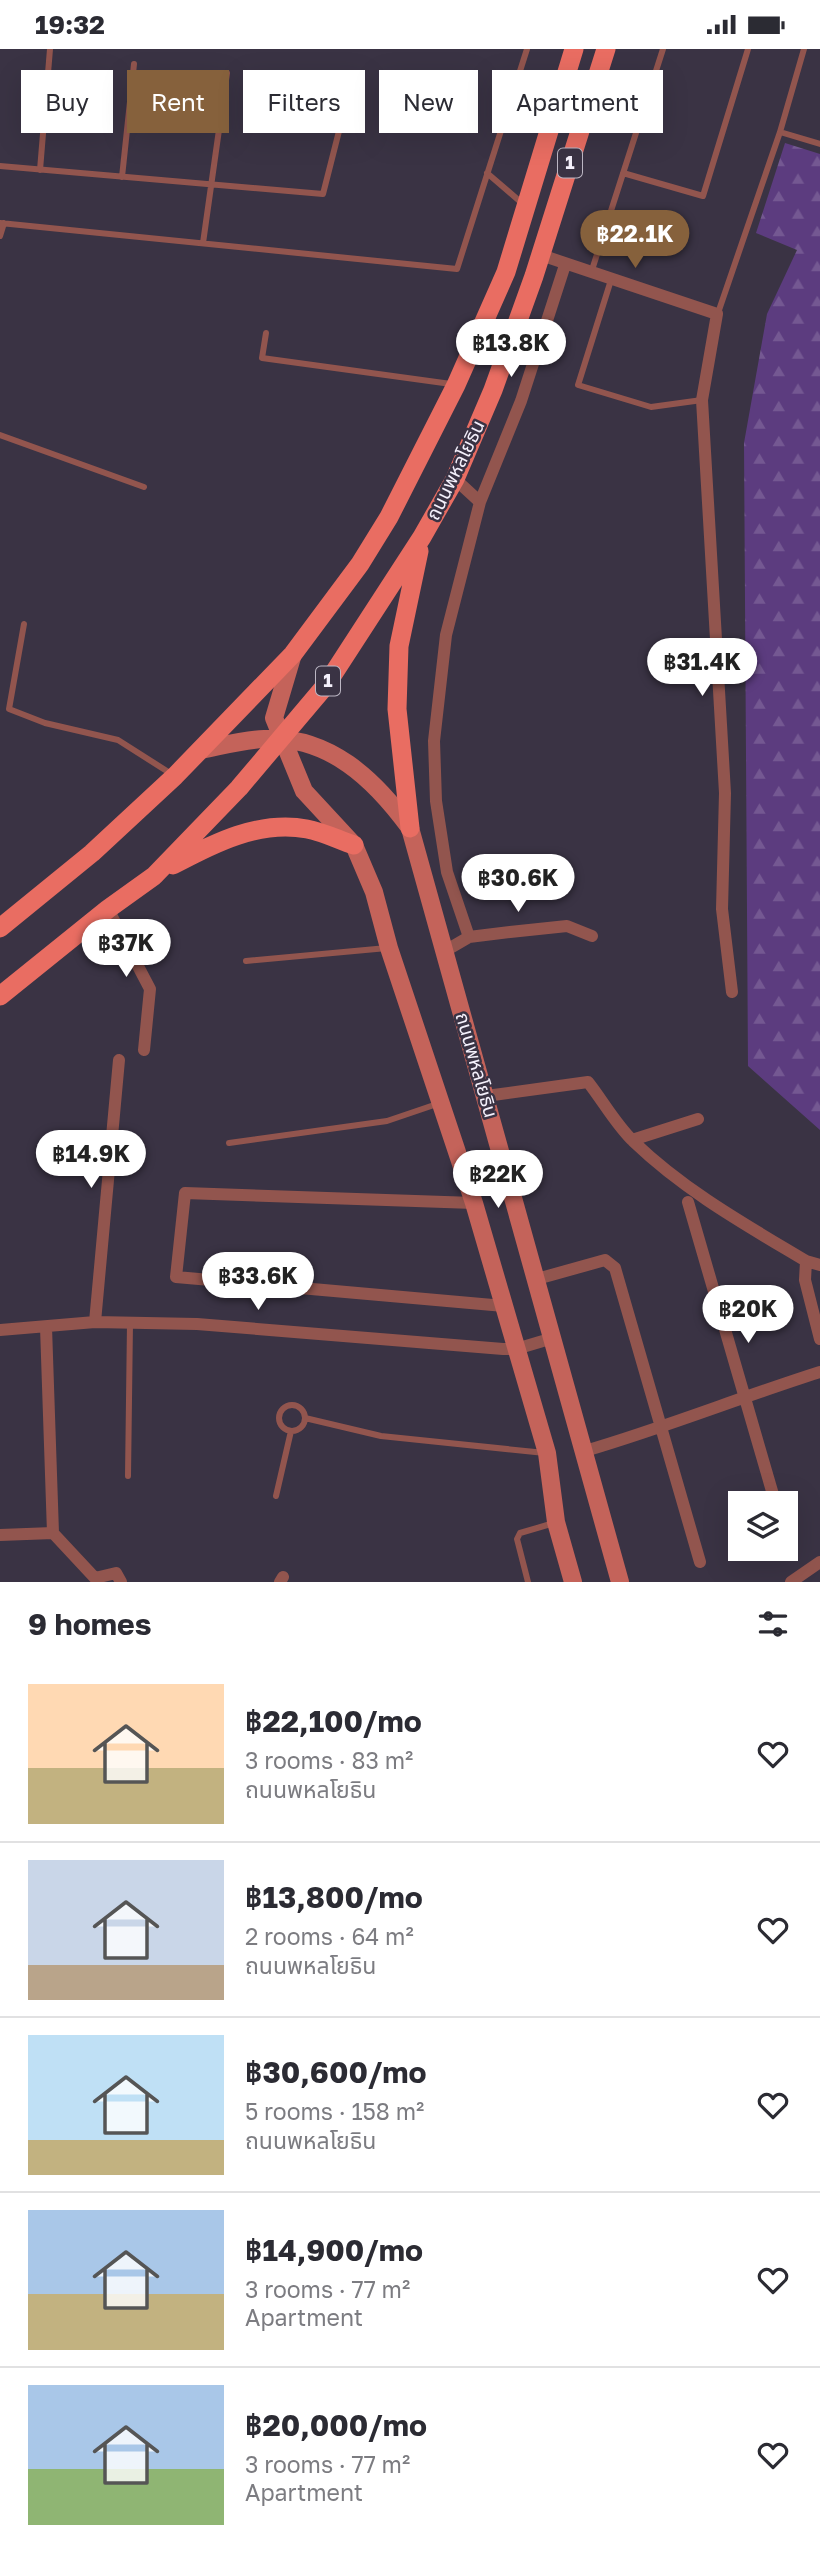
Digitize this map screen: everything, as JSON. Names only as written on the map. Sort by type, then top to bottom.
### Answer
[{"type":"main road","name":"ถนนพหลโยธิน","points":[[0,927],[92,853],[175,776],[293,654],[360,564],[389,517],[456,385],[506,272],[574,49]]},
{"type":"main road","name":"ถนนพหลโยธิน","points":[[0,996],[108,909],[154,876],[239,788],[326,685],[422,537],[455,479],[493,390],[541,254],[606,49]]},
{"type":"main road","points":[[410,828],[397,709],[399,646],[422,537]]},
{"type":"main road","name":"ถนนพหลโยธิน","points":[[293,654],[274,718],[280,739],[304,791],[354,845],[374,892],[389,948],[474,1203],[547,1453],[556,1522],[573,1582]]},
{"type":"main road","name":"ถนนพหลโยธิน","points":[[200,750],[263,739],[313,745],[359,770],[389,800],[410,828],[620,1582]]},
{"type":"main road","points":[[154,876],[207,847],[253,829],[306,829],[354,845]]},
{"type":"street","points":[[541,254],[565,265],[718,314],[702,400],[725,793],[722,909],[732,992]]},
{"type":"street","points":[[469,937],[447,872],[436,801],[434,741],[446,635],[480,502],[521,401],[565,265]]},
{"type":"street","points":[[455,479],[480,502]]},
{"type":"street","points":[[108,909],[150,989],[144,1050]]},
{"type":"street","points":[[445,951],[469,937],[566,926],[592,936]]},
{"type":"street","points":[[95,1322],[119,1061]]},
{"type":"street","points":[[486,1097],[588,1082],[632,1140],[702,1198],[806,1261],[820,1265]]},
{"type":"street","points":[[632,1140],[698,1119]]},
{"type":"street","points":[[474,1203],[185,1193],[176,1277],[504,1306]]},
{"type":"street","points":[[688,1202],[772,1491]]},
{"type":"street","points":[[806,1261],[805,1280],[820,1339]]},
{"type":"street","points":[[537,1279],[589,1262],[611,1262],[700,1562]]},
{"type":"street","points":[[0,1330],[95,1322],[197,1324],[516,1349],[553,1338]]},
{"type":"street","points":[[46,1327],[53,1533],[92,1580],[116,1573],[121,1582]]},
{"type":"street","points":[[584,1451],[661,1429],[746,1395],[820,1372]]},
{"type":"street","points":[[0,1535],[53,1533]]},
{"type":"street","points":[[791,1582],[820,1562]]},
{"type":"lane","points":[[40,170],[50,49]]},
{"type":"lane","points":[[0,236],[2,223],[457,269],[527,49]]},
{"type":"lane","points":[[591,272],[663,49]]},
{"type":"lane","points":[[623,173],[703,196],[748,49]]},
{"type":"lane","points":[[718,314],[780,132],[804,49]]},
{"type":"lane","points":[[122,177],[134,64]]},
{"type":"lane","points":[[780,132],[820,144]]},
{"type":"lane","points":[[203,243],[219,133]]},
{"type":"lane","points":[[0,166],[323,194],[339,133]]},
{"type":"lane","points":[[487,173],[527,208]]},
{"type":"lane","points":[[611,280],[578,385],[651,407],[702,400]]},
{"type":"lane","points":[[266,333],[262,358],[456,385]]},
{"type":"lane","points":[[0,435],[144,487]]},
{"type":"lane","points":[[24,624],[9,709],[46,723],[118,740],[175,776]]},
{"type":"lane","points":[[246,961],[389,948]]},
{"type":"lane","points":[[229,1143],[387,1121],[441,1103]]},
{"type":"lane","points":[[128,1476],[130,1322]]},
{"type":"lane","points":[[291,1431],[281,1424],[285,1407],[298,1406],[305,1418],[381,1436],[547,1453]]},
{"type":"lane","points":[[291,1431],[300,1428],[305,1418]]},
{"type":"lane","points":[[276,1496],[291,1431]]},
{"type":"lane","points":[[528,1582],[517,1539],[520,1533],[556,1522]]},
{"type":"green space","points":[[785,143],[820,154],[820,1130],[748,1066],[744,443],[767,314],[797,250],[756,233]]}]
